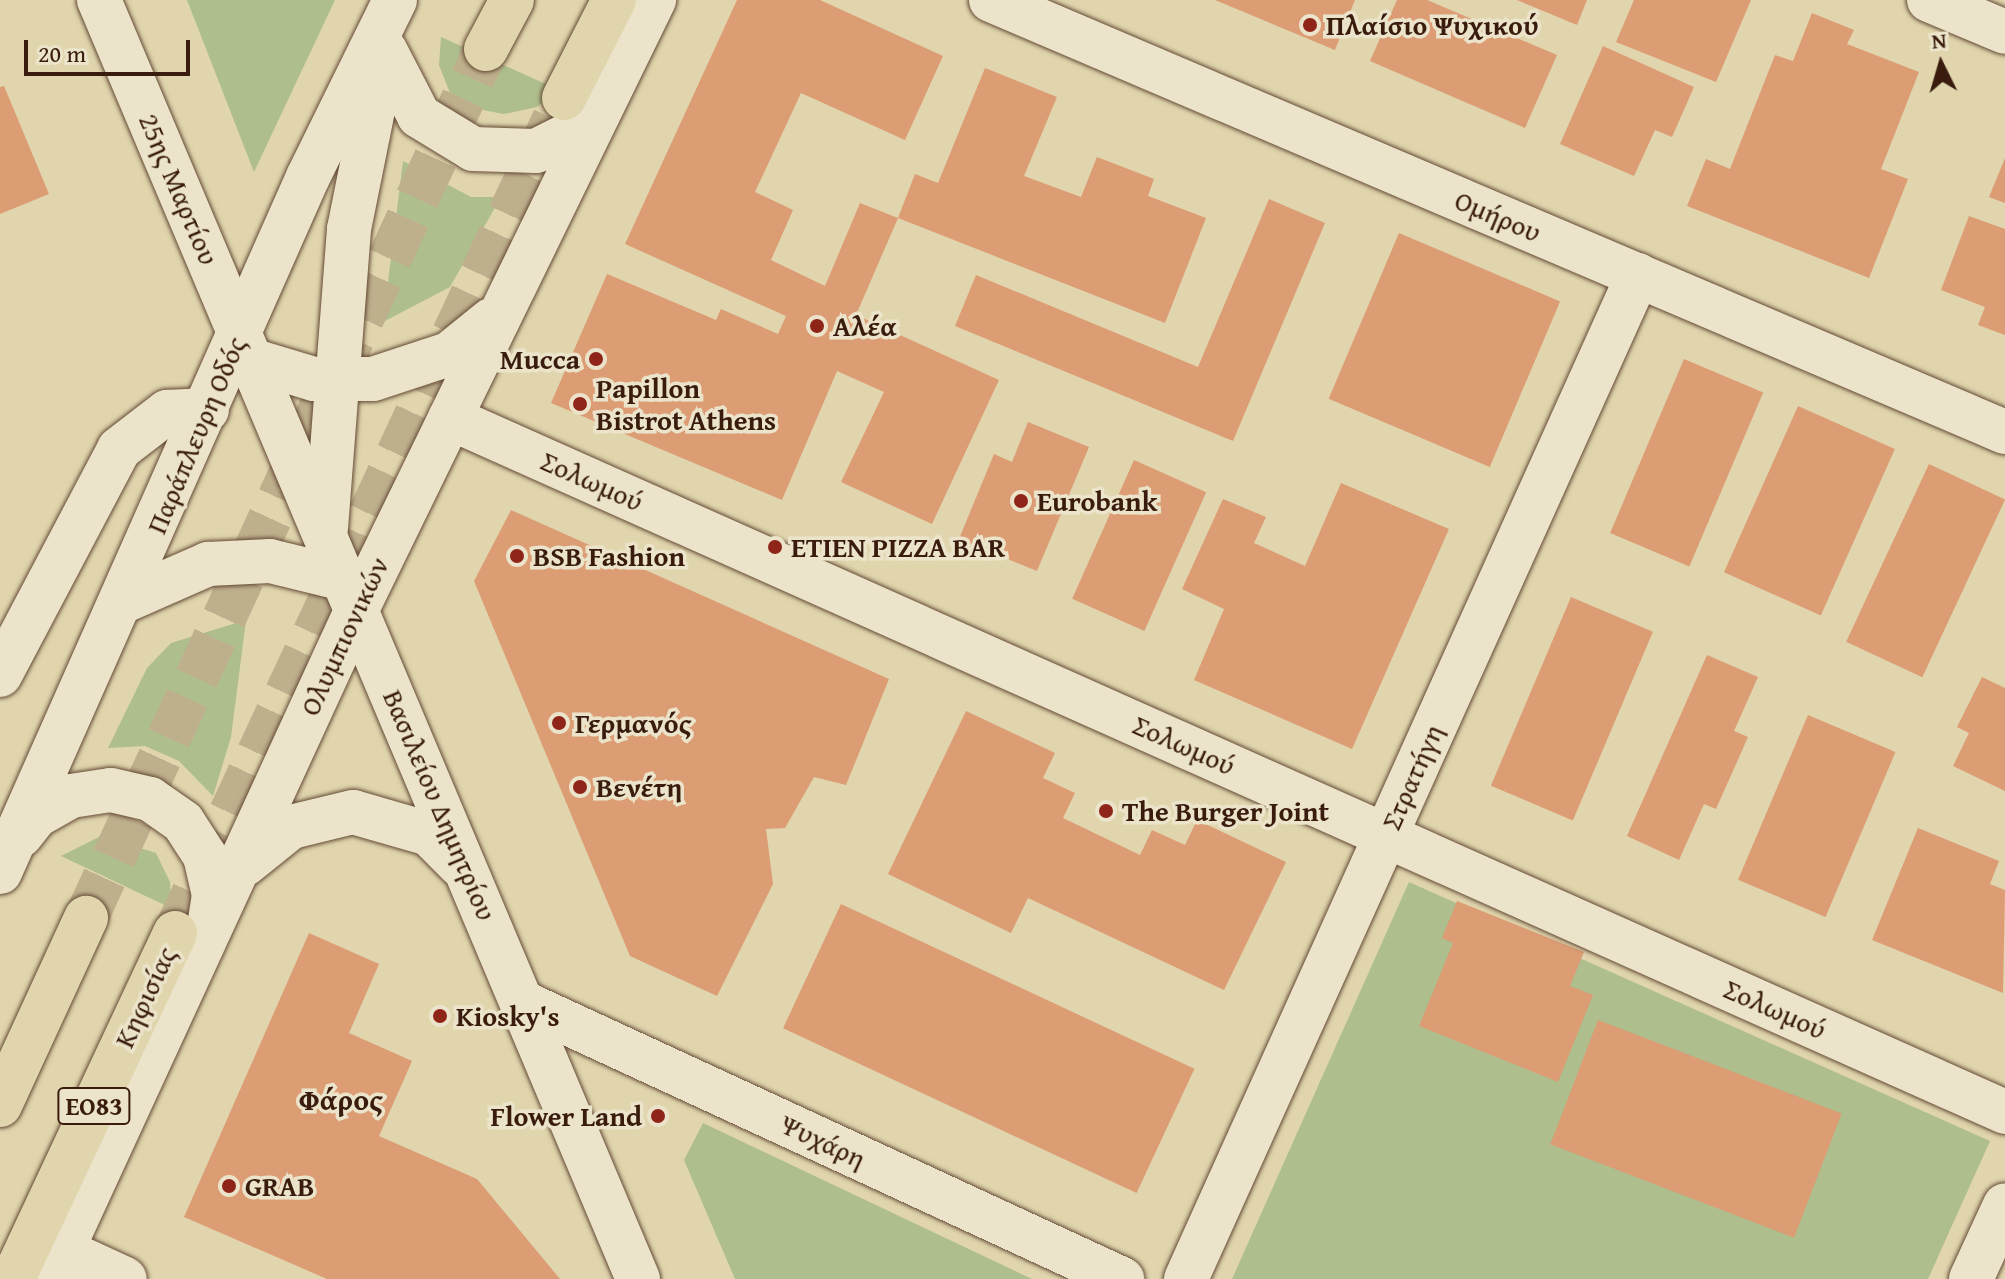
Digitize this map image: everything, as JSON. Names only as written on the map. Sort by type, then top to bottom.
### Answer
[{"type":"main road","points":[[486,49],[512,0]]},
{"type":"main road","points":[[583,99],[614,0]]},
{"type":"main road","points":[[0,1105],[86,918]]},
{"type":"main road","name":"Κηφισίας","points":[[13,1279],[191,934]]},
{"type":"street","name":"25ης Μαρτίου","points":[[99,0],[246,347]]},
{"type":"street","name":"Παράπλευρη Οδός","points":[[6,860],[126,600],[207,410],[246,347],[396,0]]},
{"type":"street","points":[[326,536],[349,229],[396,0]]},
{"type":"street","name":"Ολυμπιονικών","points":[[56,1265],[191,934],[235,876],[351,594],[450,418],[499,313],[583,99],[654,0]]},
{"type":"street","name":"Ομήρου","points":[[991,0],[2005,432]]},
{"type":"street","points":[[1929,0],[2005,32]]},
{"type":"street","points":[[385,50],[419,116],[453,142],[493,155],[555,142],[583,99]]},
{"type":"street","name":"Στρατήγη","points":[[1186,1279],[1638,275]]},
{"type":"street","points":[[246,347],[337,381],[388,376],[449,354],[499,313]]},
{"type":"street","name":"Βασιλείου Δημητρίου","points":[[246,347],[638,1279]]},
{"type":"street","points":[[0,675],[119,449],[167,412],[207,410]]},
{"type":"street","name":"Σολωμού","points":[[450,418],[2005,1112]]},
{"type":"street","points":[[126,600],[208,564],[270,561],[351,594]]},
{"type":"street","points":[[6,860],[36,816],[71,796],[111,790],[150,799],[183,822],[205,856],[214,895],[191,934]]},
{"type":"street","points":[[235,876],[279,832],[353,812],[429,834],[471,879]]},
{"type":"street","name":"Ψυχάρη","points":[[524,1003],[1122,1279]]},
{"type":"street","points":[[1971,1279],[2005,1205]]},
{"type":"street","points":[[56,1265],[125,1279]]},
{"type":"green space","points":[[187,0],[335,0],[254,172]]},
{"type":"green space","points":[[441,37],[559,90],[537,107],[504,114],[472,108],[450,93],[439,65]]},
{"type":"green space","points":[[403,161],[471,197],[501,197],[450,287],[383,322]]},
{"type":"green space","points":[[246,620],[231,737],[213,796],[179,761],[145,746],[108,748],[147,668],[171,643]]},
{"type":"green space","points":[[101,836],[156,853],[170,882],[171,908],[61,856]]},
{"type":"green space","points":[[1409,882],[1990,1141],[1928,1279],[1232,1279]]},
{"type":"green space","points":[[703,1123],[1032,1279],[735,1279],[684,1160]]},
{"type":"building","points":[[737,0],[820,0],[943,56],[905,140],[801,93],[755,192],[793,210],[771,260],[825,286],[860,203],[898,218],[856,315],[999,380],[932,524],[841,482],[884,392],[837,371],[782,500],[551,403],[607,274],[716,320],[721,309],[778,334],[786,316],[625,244]]},
{"type":"building","name":"Πλαίσιο Ψυχικού","points":[[1215,0],[1355,0],[1335,50]]},
{"type":"building","points":[[1397,0],[1427,0],[1557,55],[1525,128],[1370,61]]},
{"type":"building","points":[[1517,0],[1587,0],[1577,25]]},
{"type":"building","points":[[1634,0],[1751,0],[1716,82],[1616,42]]},
{"type":"building","points":[[1812,13],[1854,30],[1847,44],[1919,72],[1881,169],[1908,179],[1869,278],[1687,206],[1706,159],[1730,169],[1775,55],[1793,61]]},
{"type":"building","points":[[1603,46],[1694,87],[1672,137],[1655,130],[1634,176],[1560,144]]},
{"type":"building","points":[[985,68],[1057,97],[1024,176],[1081,197],[1097,157],[1154,179],[1148,196],[1206,218],[1165,323],[898,218],[915,174],[938,183]]},
{"type":"building","points":[[4,86],[49,194],[0,214],[0,87]]},
{"type":"building","points":[[2005,158],[2005,203],[1989,197]]},
{"type":"building","points":[[1269,199],[1325,223],[1233,441],[955,326],[976,275],[1198,367]]},
{"type":"building","points":[[1969,216],[2005,229],[2005,335],[1978,325],[1985,307],[1941,290]]},
{"type":"building","points":[[1399,233],[1560,301],[1490,467],[1329,399]]},
{"type":"building","points":[[1684,359],[1763,393],[1689,567],[1610,533]]},
{"type":"building","points":[[1798,406],[1895,449],[1821,615],[1724,572]]},
{"type":"building","name":"Eurobank","points":[[1028,422],[1089,447],[1037,571],[959,539],[994,454],[1012,462]]},
{"type":"building","points":[[1134,460],[1206,492],[1144,631],[1072,599]]},
{"type":"building","points":[[1929,464],[2005,500],[1922,677],[1846,642]]},
{"type":"building","points":[[1341,483],[1449,529],[1352,749],[1194,680],[1224,609],[1182,589],[1223,499],[1266,517],[1254,543],[1305,566]]},
{"type":"building","points":[[511,510],[889,679],[846,785],[814,777],[785,828],[766,829],[773,884],[717,996],[630,956],[474,581]]},
{"type":"building","points":[[1571,597],[1653,632],[1573,820],[1491,786]]},
{"type":"building","points":[[1707,655],[1758,677],[1734,731],[1748,737],[1716,809],[1704,804],[1679,860],[1627,836]]},
{"type":"building","points":[[1982,677],[2005,688],[2005,791],[1953,766],[1969,733],[1957,727]]},
{"type":"building","points":[[966,711],[1055,753],[1043,778],[1075,793],[1063,818],[1140,855],[1152,830],[1185,845],[1197,820],[1286,862],[1224,990],[1028,898],[1011,933],[888,874]]},
{"type":"building","points":[[1808,715],[1895,752],[1826,917],[1738,880]]},
{"type":"building","points":[[1918,828],[1999,861],[1990,884],[2005,890],[2003,993],[1872,940]]},
{"type":"building","points":[[1457,901],[1584,952],[1570,986],[1593,995],[1558,1082],[1419,1026],[1453,943],[1442,938]]},
{"type":"building","points":[[841,904],[1194,1069],[1137,1193],[783,1028]]},
{"type":"building","points":[[309,933],[379,964],[349,1033],[412,1061],[379,1136],[477,1179],[560,1279],[327,1279],[184,1217]]},
{"type":"building","points":[[1598,1020],[1842,1114],[1794,1238],[1550,1144]]},
{"type":"tunnel","points":[[86,918],[486,49]]},
{"type":"tunnel","points":[[175,933],[554,119]]},
{"type":"place","name":"Πλαίσιο Ψυχικού","points":[[1310,25]]},
{"type":"place","name":"Αλέα","points":[[817,326]]},
{"type":"place","name":"Mucca","points":[[596,359]]},
{"type":"place","name":"Papillon Bistrot Athens","points":[[580,404]]},
{"type":"place","name":"Eurobank","points":[[1021,501]]},
{"type":"place","name":"ETIEN PIZZA BAR","points":[[775,547]]},
{"type":"place","name":"BSB Fashion","points":[[517,556]]},
{"type":"place","name":"Γερμανός","points":[[559,723]]},
{"type":"place","name":"Βενέτη","points":[[580,787]]},
{"type":"place","name":"The Burger Joint","points":[[1106,811]]},
{"type":"place","name":"Kiosky's","points":[[440,1016]]},
{"type":"place","name":"Flower Land","points":[[658,1116]]},
{"type":"place","name":"GRAB","points":[[229,1186]]},
{"type":"district","name":"Φάρος","points":[[341,1099]]}]
